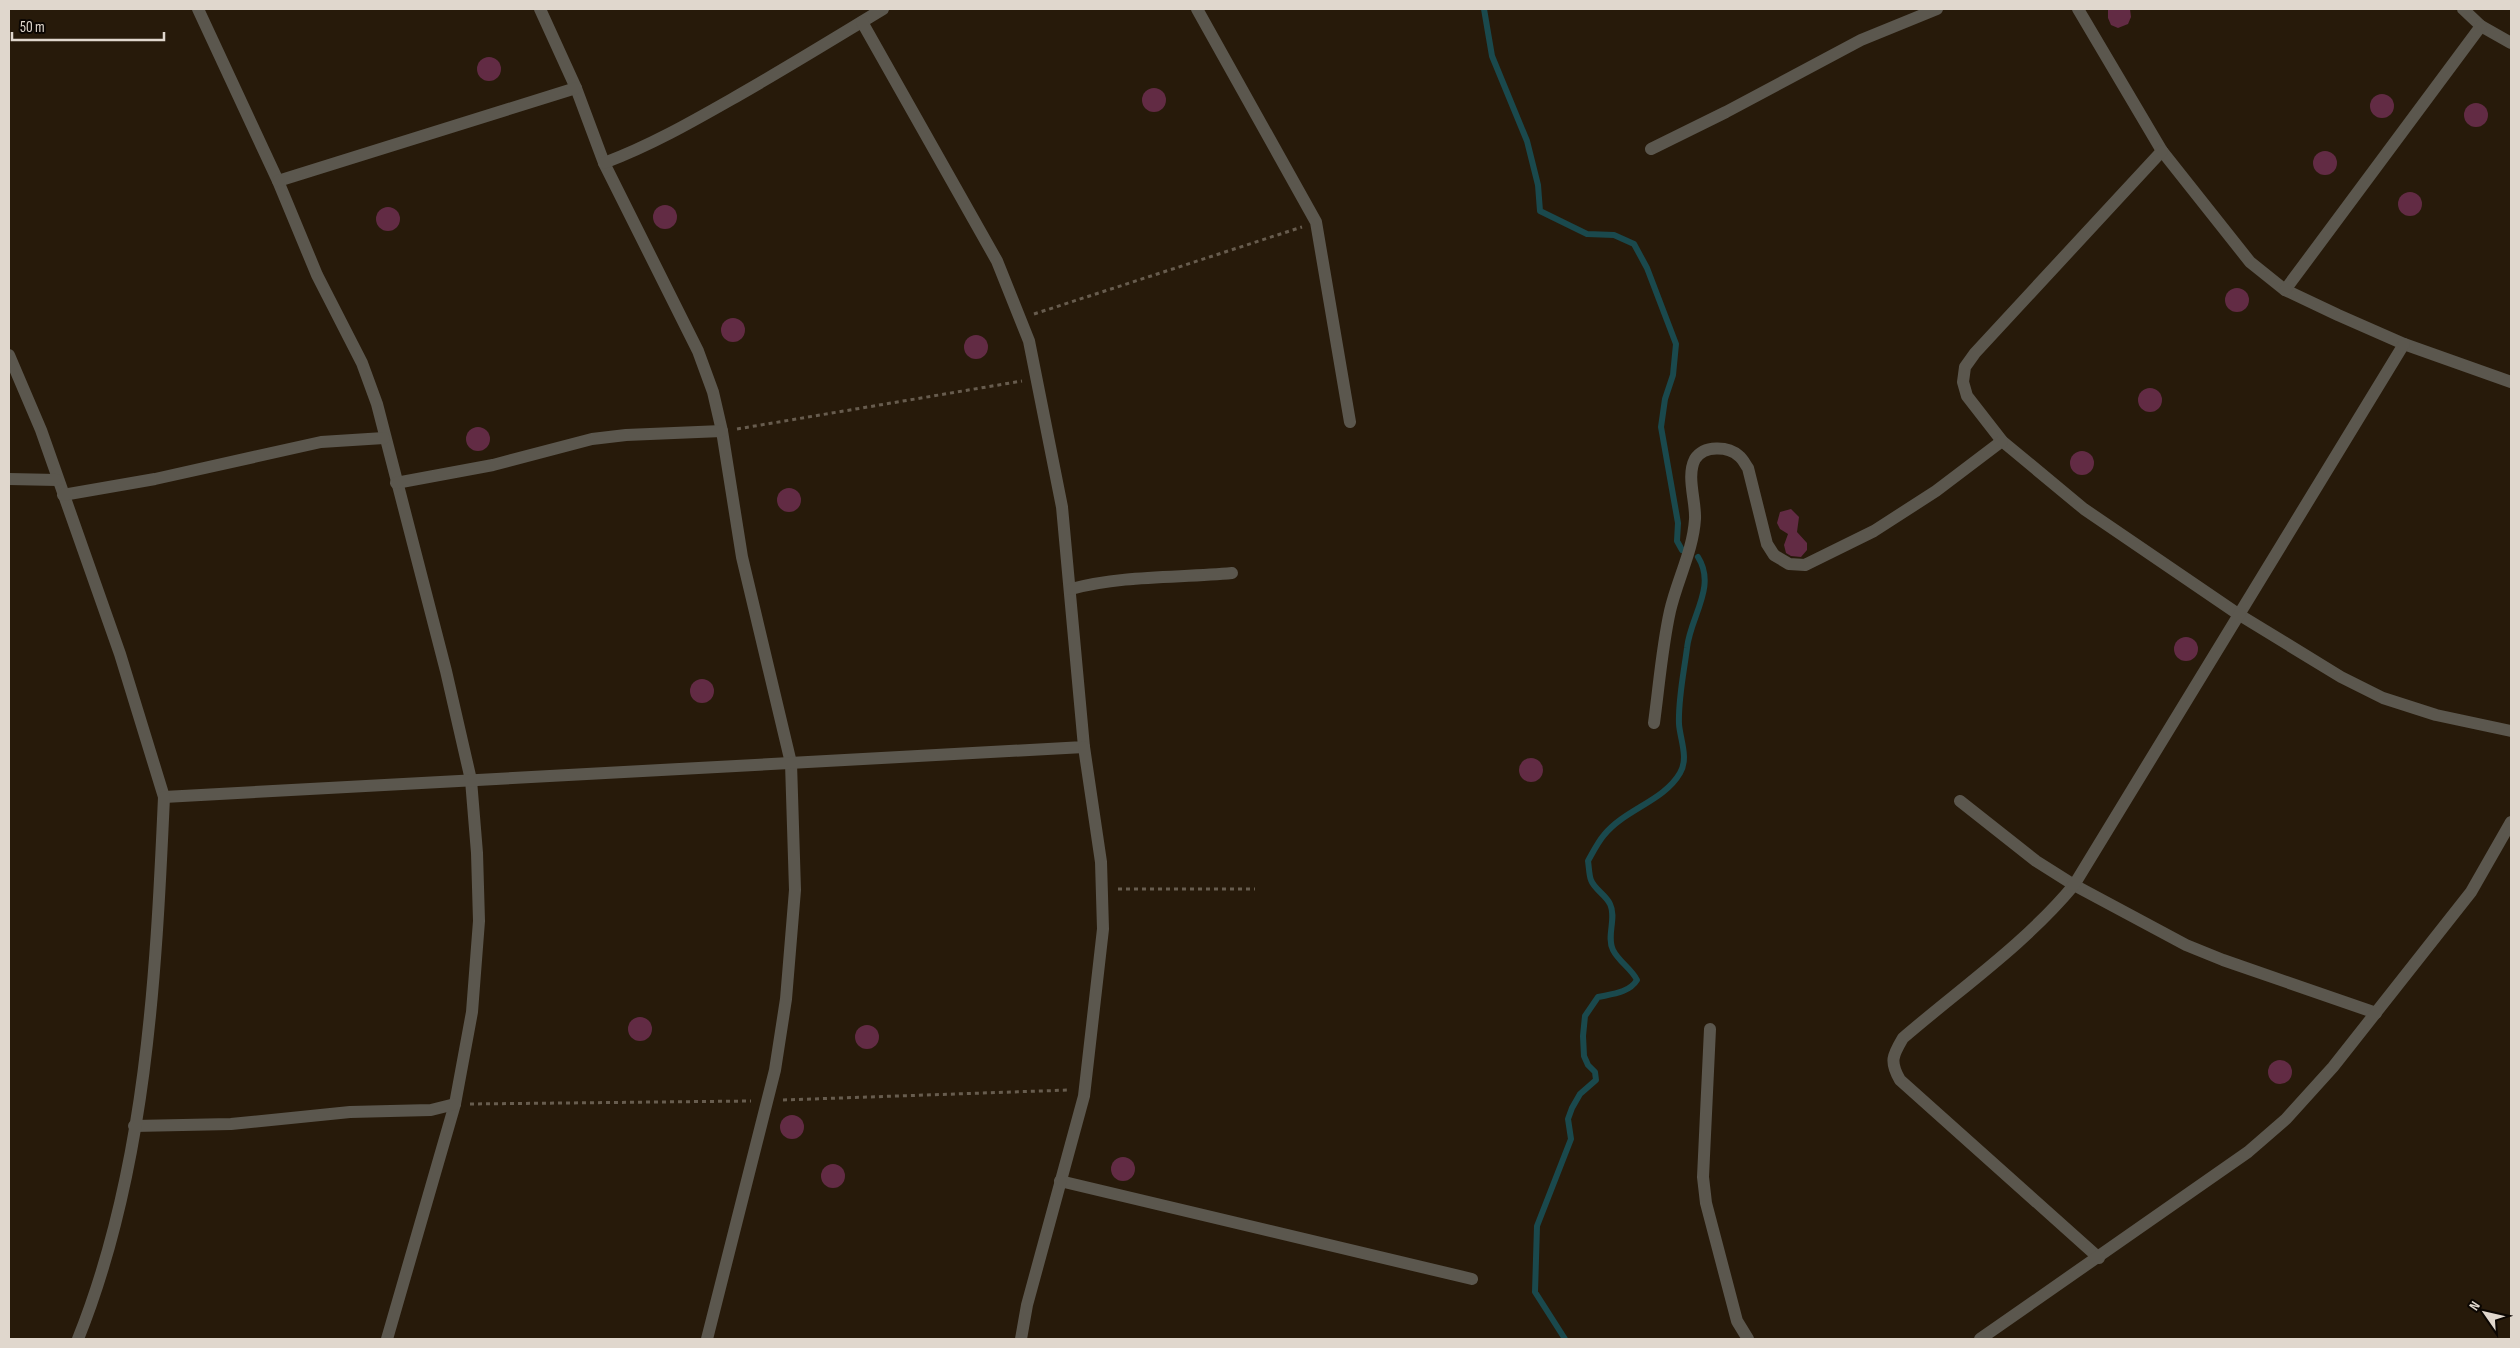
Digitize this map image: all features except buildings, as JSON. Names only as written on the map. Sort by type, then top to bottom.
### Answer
[{"type":"street","points":[[198,9],[278,181],[317,275],[362,363],[377,404],[384,438],[446,671],[471,780],[478,853],[479,921],[472,1012],[455,1104],[387,1339]]},
{"type":"street","points":[[540,9],[576,88],[604,163],[698,351],[713,392],[722,431],[742,557],[791,763],[795,890],[786,999],[775,1070],[707,1339]]},
{"type":"street","points":[[604,163],[652,144],[812,53],[883,9]]},
{"type":"street","points":[[1197,9],[1316,222],[1350,422]]},
{"type":"street","points":[[1650,149],[1726,112],[1861,40],[1937,9]]},
{"type":"street","points":[[2078,9],[2162,151],[2250,262],[2285,290],[2404,344],[2511,382]]},
{"type":"street","points":[[2463,9],[2481,26],[2511,43]]},
{"type":"street","points":[[862,22],[997,261],[1028,341],[1062,507],[1084,746],[1101,862],[1103,929],[1084,1096],[1027,1305],[1021,1339]]},
{"type":"street","points":[[2285,290],[2481,26]]},
{"type":"street","points":[[278,181],[576,88]]},
{"type":"street","points":[[2162,151],[1975,353],[1965,367],[1963,382],[1968,396],[2002,441],[2084,509],[2238,614],[2342,677],[2384,698],[2436,715],[2511,731]]},
{"type":"street","points":[[2099,1258],[1900,1080],[1894,1070],[1893,1056],[1903,1038],[2010,949],[2060,903],[2074,885],[2404,344]]},
{"type":"street","points":[[9,355],[41,430],[129,680],[164,797],[153,970],[142,1085],[116,1226],[95,1297],[78,1339]]},
{"type":"street","points":[[396,483],[493,465],[592,438],[722,431]]},
{"type":"street","points":[[63,495],[155,480],[321,442],[384,438]]},
{"type":"street","points":[[1654,723],[1670,610],[1694,533],[1695,498],[1692,471],[1696,459],[1703,452],[1714,448],[1726,449],[1742,457],[1748,468],[1767,544],[1774,555],[1789,564],[1806,565],[1874,531],[1936,491],[2002,441]]},
{"type":"street","points":[[9,479],[58,480]]},
{"type":"street","points":[[1071,589],[1098,582],[1184,578],[1232,573]]},
{"type":"street","points":[[164,797],[1084,746]]},
{"type":"street","points":[[1960,801],[2036,861],[2074,885],[2186,945],[2222,960],[2376,1013]]},
{"type":"street","points":[[1980,1339],[2099,1258],[2248,1152],[2286,1119],[2333,1067],[2471,892],[2511,822]]},
{"type":"street","points":[[1710,1029],[1704,1177],[1706,1203],[1737,1321],[1748,1339]]},
{"type":"street","points":[[134,1126],[231,1124],[350,1112],[430,1110],[455,1104]]},
{"type":"street","points":[[1060,1181],[1472,1279]]},
{"type":"path","points":[[1020,319],[1316,222]]},
{"type":"path","points":[[722,431],[1036,378]]},
{"type":"path","points":[[1102,889],[1256,888]]},
{"type":"waterway","points":[[1484,9],[1492,56],[1527,141],[1538,185],[1540,211],[1587,234],[1614,235],[1634,244],[1647,268],[1676,344],[1673,375],[1665,399],[1661,427],[1678,523],[1677,541],[1682,550]]},
{"type":"waterway","points":[[1565,1339],[1535,1292],[1537,1226],[1571,1139],[1568,1119],[1572,1108],[1580,1094],[1596,1080],[1595,1072],[1588,1065],[1584,1056],[1585,1016],[1598,997],[1630,988],[1637,980],[1613,950],[1611,945],[1612,909],[1593,883],[1588,861],[1604,835],[1613,826],[1622,818],[1664,791],[1673,783],[1683,767],[1684,755],[1679,724],[1680,695],[1689,636],[1701,602],[1705,580],[1703,568],[1698,557]]}]
